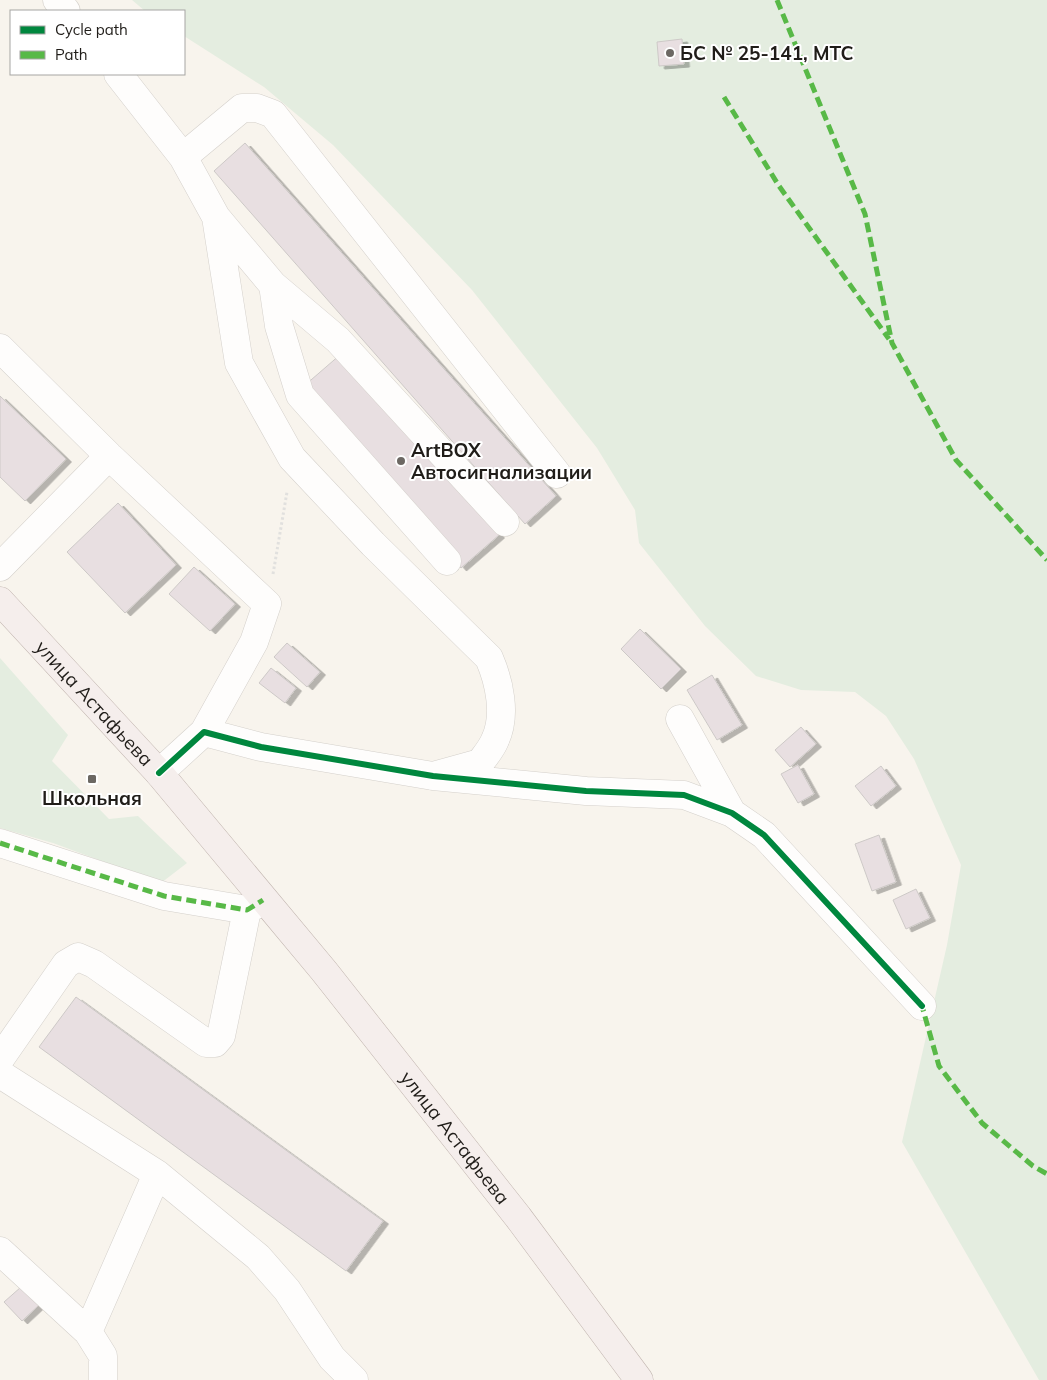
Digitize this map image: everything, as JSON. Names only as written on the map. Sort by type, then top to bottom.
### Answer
[{"type":"main road","name":"улица Астафьева","points":[[0,601],[159,773],[255,905],[324,971],[518,1217],[639,1380]]},
{"type":"street","points":[[56,0],[65,10]]},
{"type":"street","points":[[119,75],[182,157],[216,217],[273,285],[338,340],[505,522]]},
{"type":"street","points":[[182,157],[242,108],[257,108],[274,114],[557,474]]},
{"type":"street","points":[[216,217],[239,363],[292,458],[373,544],[489,658],[499,682],[501,707],[496,738],[480,763],[433,776]]},
{"type":"street","points":[[273,285],[279,326],[300,394],[447,561]]},
{"type":"street","points":[[0,348],[109,456],[267,604],[254,642],[204,732],[159,773]]},
{"type":"street","points":[[0,567],[109,456]]},
{"type":"street","points":[[680,719],[732,813]]},
{"type":"street","points":[[204,732],[261,747],[433,776],[586,791],[684,795],[732,813],[764,835],[922,1006]]},
{"type":"street","points":[[0,843],[164,896],[255,905],[221,1036],[215,1043],[206,1043],[94,964],[78,957],[66,964],[0,1059]]},
{"type":"street","points":[[0,1074],[157,1174],[258,1256],[287,1290],[332,1358],[354,1380]]},
{"type":"street","points":[[88,1332],[157,1174]]},
{"type":"street","points":[[0,1250],[88,1332],[103,1356],[103,1380]]},
{"type":"path","points":[[267,604],[276,563],[292,458]]},
{"type":"shaded area","points":[[132,0],[1047,0],[1047,1380],[1039,1380],[902,1142],[947,945],[961,865],[914,759],[886,716],[855,692],[801,690],[756,676],[705,626],[639,543],[635,510],[597,448],[472,290],[333,145],[264,87],[185,37],[185,10],[144,10]]},
{"type":"shaded area","points":[[0,658],[68,735],[52,761],[109,819],[138,816],[187,863],[161,883],[53,843],[0,828]]},
{"type":"building","name":"БС № 25-141, МТС","points":[[682,39],[684,64],[659,66],[657,42]]},
{"type":"building","points":[[245,143],[556,496],[525,524],[214,171]]},
{"type":"building","name":"ArtBOX Автосигнализации","points":[[341,354],[499,535],[461,568],[304,386]]},
{"type":"building","points":[[0,396],[66,459],[25,501],[0,477]]},
{"type":"building","points":[[118,503],[176,565],[125,613],[67,552]]},
{"type":"building","points":[[194,567],[235,604],[210,631],[169,594]]},
{"type":"building","points":[[640,629],[681,669],[661,689],[621,649]]},
{"type":"building","points":[[287,643],[320,672],[307,687],[274,657]]},
{"type":"building","points":[[271,668],[296,688],[285,703],[259,683]]},
{"type":"building","points":[[712,675],[742,725],[717,740],[687,690]]},
{"type":"building","points":[[801,727],[816,744],[790,767],[775,750]]},
{"type":"building","points":[[798,765],[814,794],[798,803],[781,774]]},
{"type":"building","points":[[881,766],[896,786],[871,806],[855,786]]},
{"type":"building","points":[[879,835],[896,882],[872,891],[855,844]]},
{"type":"building","points":[[916,889],[930,918],[906,929],[893,900]]},
{"type":"building","points":[[76,997],[383,1221],[346,1271],[39,1047]]},
{"type":"building","points":[[21,1287],[39,1305],[22,1321],[4,1302]]},
{"type":"marked path","points":[[777,0],[865,214],[892,343],[956,460],[1047,560]]},
{"type":"marked path","points":[[724,97],[779,186],[889,339]]},
{"type":"marked path","points":[[0,843],[164,896],[247,910],[263,900]]},
{"type":"marked path","points":[[919,1003],[922,1006],[939,1066],[982,1123],[1033,1166],[1047,1174]]},
{"type":"cycle path","points":[[159,773],[204,732],[261,747],[433,776],[586,791],[684,795],[732,813],[764,835],[922,1006]]},
{"type":"place","name":"БС № 25-141, МТС","points":[[670,53]]},
{"type":"place","name":"ArtBOX Автосигнализации","points":[[401,461]]},
{"type":"place","name":"Школьная","points":[[92,779]]}]
